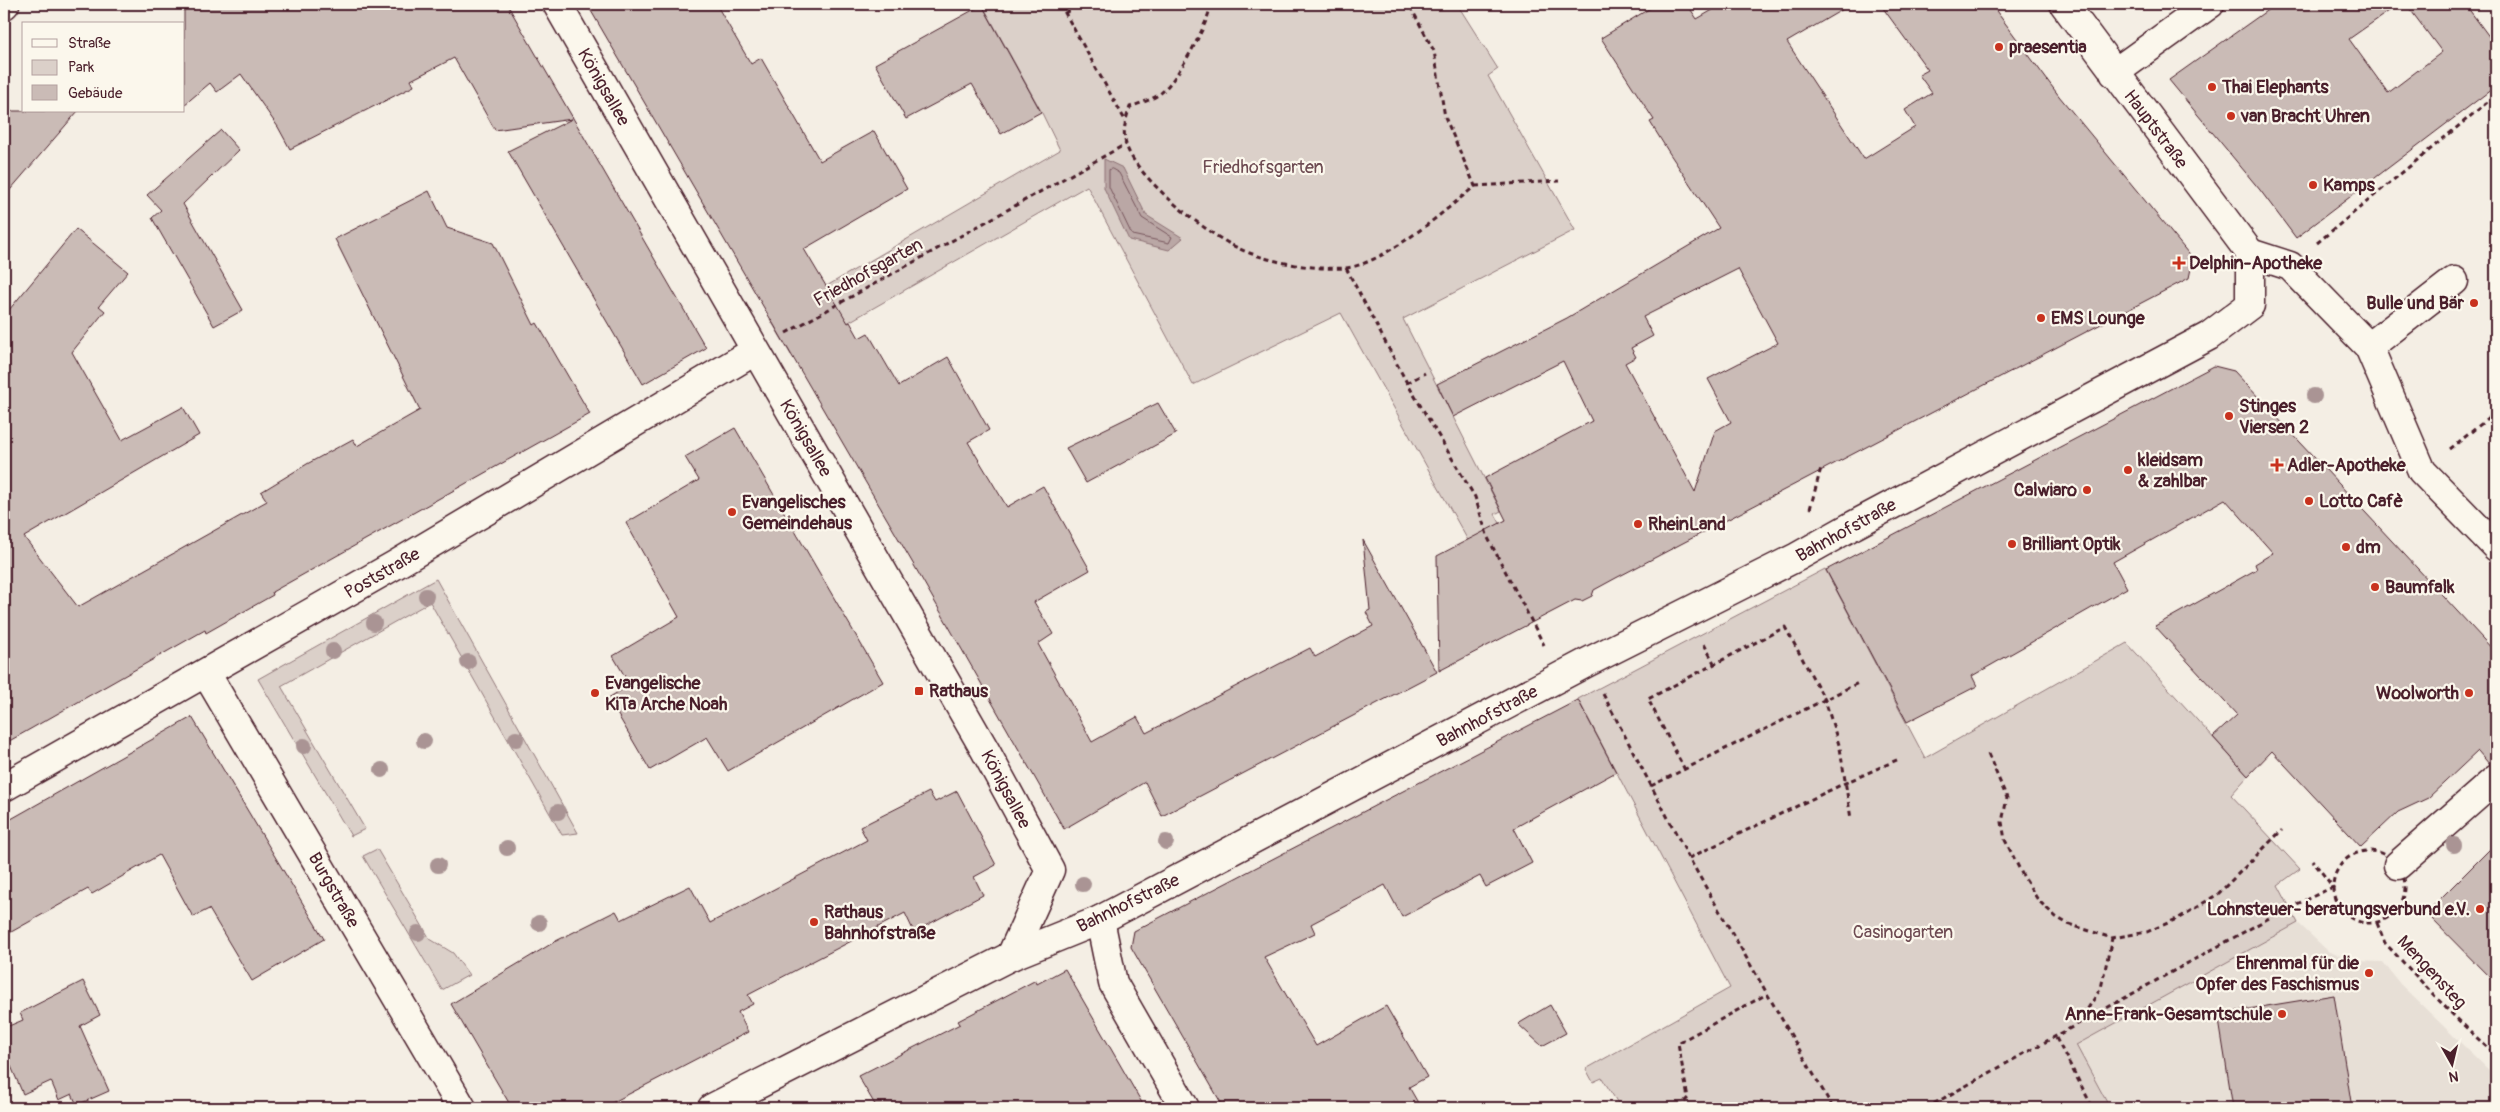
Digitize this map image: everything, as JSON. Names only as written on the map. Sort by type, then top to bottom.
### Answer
[{"type":"street","name":"Königsallee","points":[[556,4],[981,741],[1050,870],[1011,956]]},
{"type":"street","name":"Hauptstraße","points":[[2064,4],[2250,253]]},
{"type":"street","points":[[2114,73],[2210,4]]},
{"type":"street","points":[[2250,253],[2290,266],[2369,347],[2422,471],[2496,547]]},
{"type":"street","name":"Bahnhofstraße","points":[[712,1108],[1011,956],[1100,920],[1586,663],[1797,557],[2209,336],[2250,305],[2250,253]]},
{"type":"street","points":[[2369,347],[2454,281]]},
{"type":"street","name":"Poststraße","points":[[4,788],[396,565],[755,351]]},
{"type":"street","name":"Burgstraße","points":[[206,673],[462,1108]]},
{"type":"street","points":[[2398,865],[2496,780]]},
{"type":"street","points":[[1100,920],[1113,983],[1185,1108]]},
{"type":"path","points":[[1060,4],[1125,121]]},
{"type":"path","points":[[1065,13],[1081,4]]},
{"type":"path","points":[[1211,4],[1210,11],[1192,50],[1162,93],[1130,107],[1125,121],[1126,144],[1139,169],[1178,207],[1237,248],[1288,264],[1346,268],[1377,257],[1423,229],[1475,186],[1559,181]]},
{"type":"path","points":[[1409,4],[1434,51],[1445,117],[1475,186]]},
{"type":"path","points":[[2493,4],[2496,8]]},
{"type":"path","points":[[2290,266],[2496,95]]},
{"type":"path","name":"Friedhofsgarten","points":[[755,351],[1126,144]]},
{"type":"path","points":[[1346,268],[1407,383],[1475,497],[1488,538],[1560,677]]},
{"type":"path","points":[[1407,383],[1425,373]]},
{"type":"path","points":[[2422,471],[2496,412]]},
{"type":"path","points":[[1686,770],[1648,699],[1784,627],[1825,700],[1840,748],[1851,819]]},
{"type":"path","points":[[1586,663],[1689,858],[1833,1108]]},
{"type":"path","points":[[1651,786],[1858,683]]},
{"type":"path","points":[[1988,754],[2007,798],[2002,822],[2005,840],[2038,900],[2056,917],[2068,924],[2112,938],[2147,932],[2179,918],[2218,894],[2282,830]]},
{"type":"path","points":[[1689,858],[1845,783],[1900,760]]},
{"type":"path","points":[[1926,1108],[2056,1038],[2077,1024],[2280,912],[2333,887],[2312,860]]},
{"type":"path","name":"Mengensteg","points":[[2377,923],[2385,943],[2448,1010],[2496,1056]]},
{"type":"path","points":[[2077,1024],[2101,988],[2112,938]]},
{"type":"path","points":[[1678,1108],[1688,1098],[1678,1044],[1767,994]]},
{"type":"path","points":[[2056,1038],[2093,1108]]},
{"type":"shaded area","name":"Anne-Frank-Gesamtschule","points":[[2298,923],[2329,952],[2355,961],[2383,962],[2400,984],[2496,1077],[2496,1108],[2110,1108],[2075,1045]]},
{"type":"green space","name":"Friedhofsgarten","points":[[982,4],[1457,4],[1498,69],[1488,76],[1575,230],[1403,319],[1501,511],[1495,514],[1512,545],[1480,562],[1341,313],[1193,385],[1087,186],[791,355],[770,319],[1060,150],[1041,111]]},
{"type":"green space","name":"Casinogarten","points":[[1825,569],[1925,758],[2127,643],[2248,776],[2231,795],[2300,869],[2278,885],[2298,923],[2076,1045],[2110,1108],[1621,1108],[1602,1078],[1593,1082],[1586,1069],[1730,988],[1578,699]]},
{"type":"green space","points":[[436,579],[578,833],[562,835],[430,602],[281,686],[365,829],[351,836],[258,679]]},
{"type":"green space","points":[[377,849],[430,939],[453,953],[469,975],[442,990],[363,856]]},
{"type":"water","points":[[1104,159],[1123,168],[1146,215],[1183,238],[1169,250],[1129,240],[1104,188]]},
{"type":"building","points":[[184,4],[507,4],[706,348],[643,384],[508,151],[572,119],[495,130],[454,58],[411,80],[414,86],[290,149],[278,127],[241,74],[217,92],[210,83],[185,104]]},
{"type":"building","points":[[587,4],[716,4],[751,64],[761,58],[820,161],[874,131],[907,189],[804,249],[848,323],[850,322],[859,338],[868,333],[899,386],[948,357],[989,430],[968,442],[1007,507],[1043,486],[1090,570],[1034,602],[1053,634],[1038,644],[1092,742],[1137,717],[1146,733],[1310,648],[1315,657],[1373,626],[1366,612],[1370,610],[1363,540],[1437,672],[1162,816],[1145,782],[1064,829],[915,567]]},
{"type":"building","points":[[1657,4],[1687,4],[1697,19],[1723,4],[1852,4],[1787,42],[1864,159],[1915,127],[1905,110],[1932,93],[1919,75],[1928,70],[1880,4],[1991,4],[2059,96],[2193,259],[2189,278],[1616,578],[1594,590],[1592,596],[1582,601],[1575,600],[1439,671],[1437,556],[1506,520],[1485,478],[1592,421],[1563,361],[1453,417],[1437,384],[1567,318],[1719,228],[1668,151],[1650,122],[1654,120],[1601,38]],"holes":[[[1738,269],[1778,343],[1708,379],[1731,422],[1715,431],[1695,492],[1625,363],[1636,357],[1631,348],[1653,336],[1643,317]]]},
{"type":"building","points":[[2276,4],[2399,4],[2349,39],[2388,93],[2442,52],[2406,4],[2465,4],[2496,46],[2496,86],[2296,238],[2260,190],[2169,80]]},
{"type":"building","points":[[982,5],[1041,112],[1001,134],[972,84],[906,119],[875,64]]},
{"type":"building","points":[[4,111],[77,112],[4,197]]},
{"type":"building","points":[[221,130],[239,150],[183,204],[243,310],[214,326],[152,218],[161,210],[147,195]]},
{"type":"building","points":[[429,191],[447,228],[493,243],[534,325],[537,323],[590,414],[272,592],[273,595],[206,633],[205,630],[4,744],[4,316],[76,229],[128,272],[99,306],[105,311],[72,352],[122,440],[183,407],[199,435],[24,537],[78,607],[267,501],[261,492],[307,464],[353,439],[357,446],[420,410],[335,239]]},
{"type":"building","points":[[2214,366],[2234,371],[2496,653],[2496,764],[2490,765],[2478,751],[2428,798],[2398,812],[2361,847],[2272,751],[2248,776],[2213,737],[2237,715],[2155,626],[2257,569],[2255,564],[2273,553],[2225,499],[2113,562],[2127,588],[1972,676],[1977,686],[1907,722],[1826,570]]},
{"type":"building","points":[[1158,403],[1176,434],[1086,483],[1066,448]]},
{"type":"building","points":[[735,428],[883,682],[728,771],[707,737],[650,770],[608,698],[630,685],[613,656],[679,617],[626,523],[699,480],[685,457]]},
{"type":"building","points":[[1578,700],[1616,772],[1514,828],[1532,863],[1486,887],[1480,876],[1402,917],[1385,885],[1311,924],[1315,933],[1264,957],[1316,1046],[1386,1006],[1427,1077],[1409,1087],[1421,1108],[1224,1108],[1131,947],[1134,931]]},
{"type":"building","points":[[192,717],[324,939],[252,981],[209,909],[193,917],[159,855],[92,894],[88,889],[4,936],[4,823]]},
{"type":"building","points":[[957,791],[996,865],[974,877],[983,895],[914,932],[905,913],[748,995],[753,1004],[738,1012],[748,1032],[602,1108],[512,1108],[451,1004],[556,941],[616,911],[621,920],[690,886],[710,923],[867,840],[860,827],[929,792],[935,802]]},
{"type":"building","points":[[2496,843],[2496,984],[2426,913]]},
{"type":"building","points":[[1065,969],[1145,1108],[877,1108],[858,1076],[960,1024],[958,1021],[1036,980],[1037,984]]},
{"type":"building","points":[[83,981],[100,1015],[80,1026],[109,1091],[77,1105],[72,1094],[59,1100],[51,1081],[23,1094],[4,1050],[4,1028],[23,1020],[20,1013]]},
{"type":"building","points":[[2334,995],[2352,1108],[2233,1108],[2218,1014]]},
{"type":"building","points":[[1550,1005],[1566,1033],[1542,1046],[1518,1024]]},
{"type":"place","name":"praesentia","points":[[1999,47]]},
{"type":"place","name":"Thai Elephants","points":[[2212,87]]},
{"type":"place","name":"van Bracht Uhren","points":[[2231,116]]},
{"type":"place","name":"Kamps","points":[[2313,185]]},
{"type":"place","name":"Delphin-Apotheke","points":[[2179,263]]},
{"type":"place","name":"Bulle und Bär","points":[[2474,303]]},
{"type":"place","name":"EMS Lounge","points":[[2041,318]]},
{"type":"place","name":"Stinges Viersen 2","points":[[2229,416]]},
{"type":"place","name":"Adler-Apotheke","points":[[2277,465]]},
{"type":"place","name":"kleidsam & zahlbar","points":[[2128,470]]},
{"type":"place","name":"Calwiaro","points":[[2087,490]]},
{"type":"place","name":"Lotto Cafè","points":[[2309,501]]},
{"type":"place","name":"Evangelisches Gemeindehaus","points":[[732,512]]},
{"type":"place","name":"RheinLand","points":[[1638,524]]},
{"type":"place","name":"Brilliant Optik","points":[[2012,544]]},
{"type":"place","name":"dm","points":[[2346,547]]},
{"type":"place","name":"Baumfalk","points":[[2375,587]]},
{"type":"place","name":"Rathaus","points":[[919,691]]},
{"type":"place","name":"Evangelische KiTa Arche Noah","points":[[595,693]]},
{"type":"place","name":"Woolworth","points":[[2469,693]]},
{"type":"place","name":"Lohnsteuer- beratungsverbund e.V.","points":[[2480,909]]},
{"type":"place","name":"Rathaus Bahnhofstraße","points":[[814,922]]},
{"type":"place","name":"Ehrenmal für die Opfer des Faschismus","points":[[2369,973]]},
{"type":"place","name":"Anne-Frank-Gesamtschule","points":[[2282,1014]]}]
